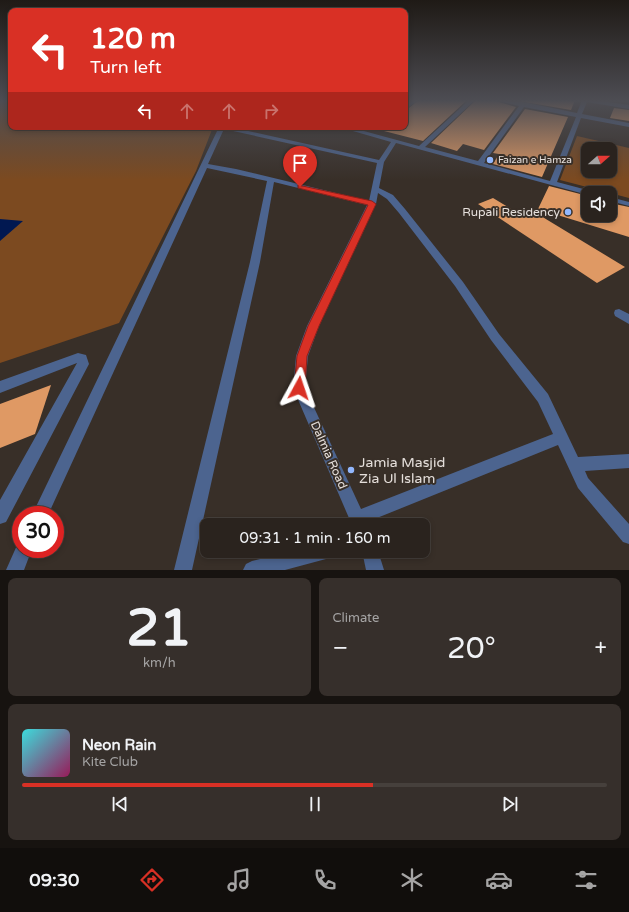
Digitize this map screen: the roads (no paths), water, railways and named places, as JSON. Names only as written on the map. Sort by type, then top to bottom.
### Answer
[{"type":"street","points":[[421,147],[443,127]]},
{"type":"street","points":[[480,163],[507,127]]},
{"type":"street","points":[[553,184],[575,127]]},
{"type":"street","points":[[44,506],[221,130]]},
{"type":"street","points":[[236,130],[382,162]]},
{"type":"street","points":[[361,130],[374,132],[395,140],[581,191]]},
{"type":"street","name":"Dalmia Road","points":[[357,518],[299,388],[302,356],[314,326],[372,204],[382,162],[395,140]]},
{"type":"street","points":[[204,165],[236,171],[372,204]]},
{"type":"street","points":[[184,570],[255,262],[271,180]]},
{"type":"street","points":[[376,189],[390,197],[402,211],[459,284],[495,337],[543,398],[559,430],[560,438],[583,483],[629,536]]},
{"type":"street","points":[[617,201],[629,204]]},
{"type":"street","points":[[619,313],[629,320]]},
{"type":"street","points":[[0,387],[78,358],[82,359],[83,364],[0,516]]},
{"type":"street","points":[[369,518],[560,438]]},
{"type":"street","points":[[574,465],[629,461]]},
{"type":"street","points":[[14,570],[20,558]]},
{"type":"street","points":[[252,570],[299,558]]},
{"type":"street","points":[[372,558],[375,570]]},
{"type":"place","name":"Faizan e Hamza","points":[[490,160]]},
{"type":"place","name":"Rupali Residency","points":[[568,212]]},
{"type":"place","name":"Jamia Masjid Zia Ul Islam","points":[[351,470]]}]
